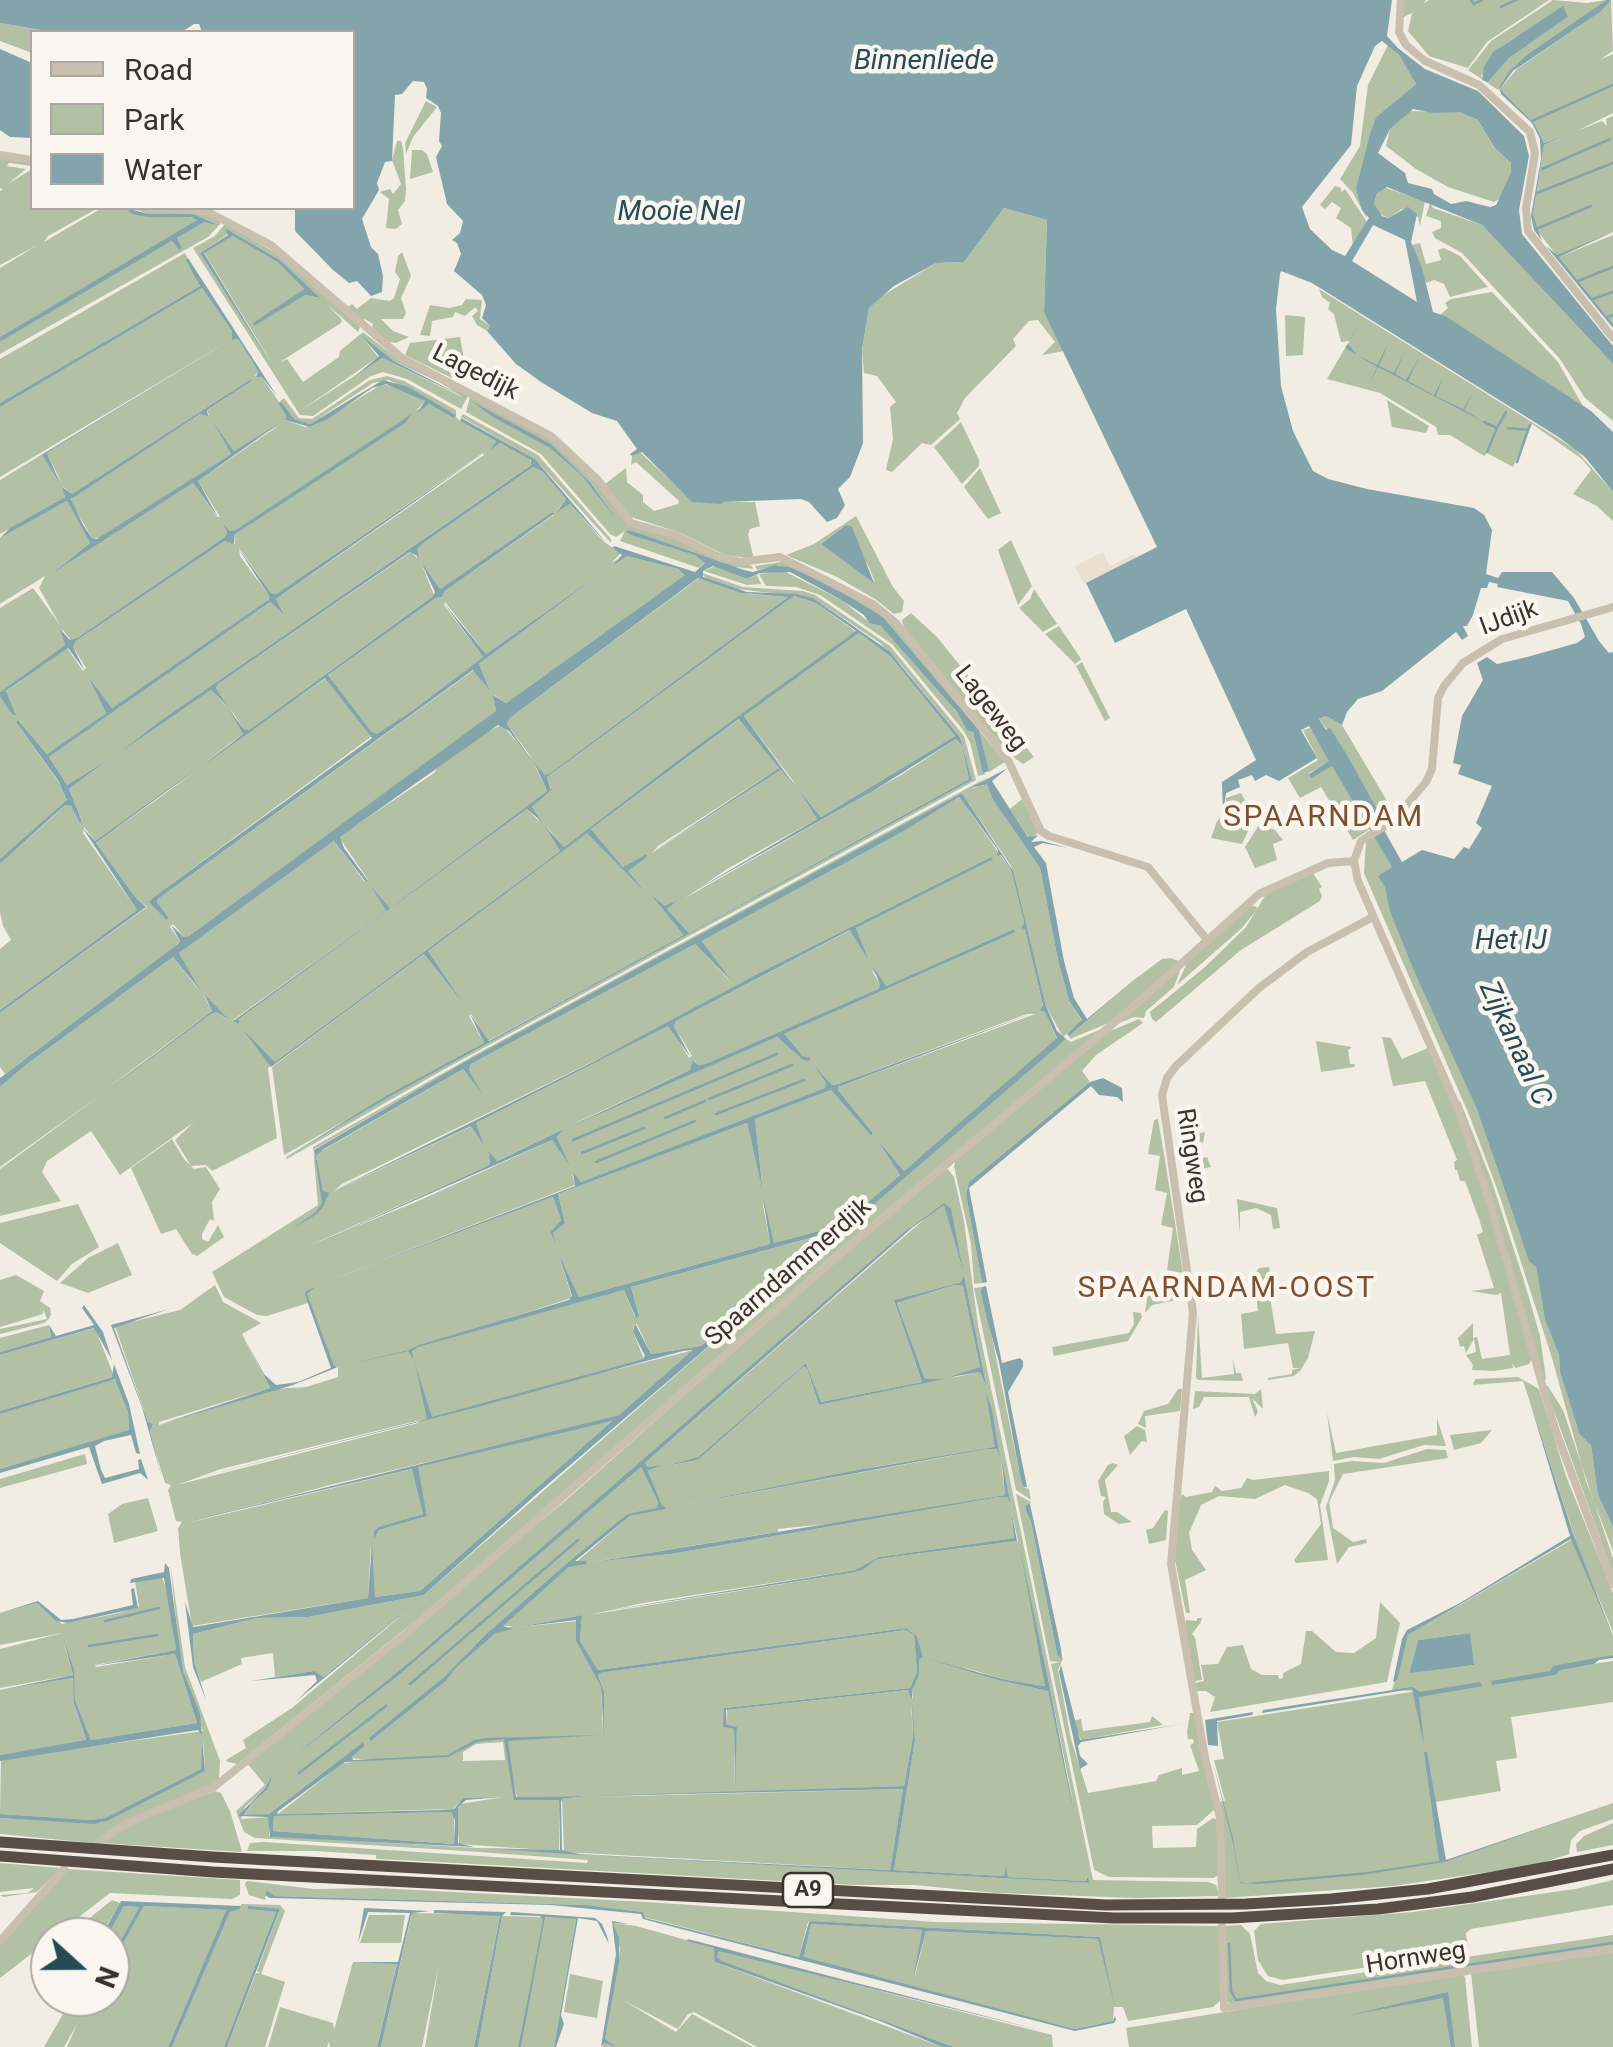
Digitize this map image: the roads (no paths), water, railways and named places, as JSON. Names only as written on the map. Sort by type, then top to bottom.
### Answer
[{"type":"highway","name":"A9","points":[[0,1842],[214,1858],[1106,1905],[1332,1899],[1428,1889],[1613,1855]]},
{"type":"highway","name":"A9","points":[[0,1856],[229,1872],[1114,1918],[1232,1918],[1378,1909],[1487,1894],[1613,1870]]},
{"type":"street","points":[[1401,0],[1399,32],[1406,45],[1425,61],[1480,85],[1524,123],[1535,153],[1526,208],[1528,231],[1613,338]]},
{"type":"street","points":[[0,155],[30,160]]},
{"type":"street","name":"Lagedijk","points":[[188,210],[206,211],[270,245],[402,358],[551,436],[598,480],[631,523],[678,536],[719,557],[740,562],[780,556]]},
{"type":"street","name":"Lageweg","points":[[780,556],[873,604],[895,622],[1009,762],[1041,830],[1148,867],[1208,941]]},
{"type":"street","name":"IJdijk","points":[[1354,861],[1358,844],[1386,826],[1430,776],[1438,698],[1454,672],[1490,645],[1523,631],[1613,608]]},
{"type":"street","points":[[1354,861],[1354,872],[1464,1124],[1555,1428],[1613,1584]]},
{"type":"street","name":"Spaarndammerdijk","points":[[97,1843],[121,1826],[219,1783],[436,1607],[1259,894],[1328,863],[1354,861]]},
{"type":"street","name":"Ringweg","points":[[1222,1897],[1220,1818],[1173,1583],[1171,1545],[1193,1313],[1162,1113],[1164,1085],[1198,1043],[1282,968],[1373,917]]},
{"type":"street","points":[[0,1941],[64,1869]]},
{"type":"street","name":"Hornweg","points":[[1222,1926],[1224,2008],[1613,1949]]},
{"type":"water","points":[[0,0],[1392,0],[1387,36],[1398,48],[1425,69],[1478,91],[1524,136],[1529,156],[1519,210],[1522,234],[1613,346],[1613,364],[1482,225],[1387,187],[1377,193],[1374,204],[1382,216],[1388,218],[1408,207],[1417,214],[1411,242],[1433,312],[1591,411],[1613,432],[1613,492],[1585,457],[1560,438],[1312,283],[1281,271],[1280,274],[1276,309],[1281,386],[1293,431],[1313,471],[1367,489],[1474,508],[1484,515],[1492,530],[1486,574],[1498,578],[1502,572],[1552,572],[1574,598],[1599,641],[1609,653],[1613,652],[1613,1527],[1598,1495],[1591,1445],[1579,1433],[1560,1372],[1559,1355],[1545,1320],[1536,1267],[1529,1261],[1476,1107],[1389,909],[1385,887],[1378,876],[1392,867],[1332,766],[1311,778],[1309,774],[1329,761],[1309,726],[1301,730],[1317,758],[1279,781],[1266,775],[1255,781],[1252,775],[1238,780],[1240,787],[1226,793],[1223,814],[1222,782],[1256,760],[1186,609],[1115,643],[1086,583],[1157,547],[1044,312],[1047,220],[1004,208],[964,262],[936,263],[894,286],[869,308],[862,350],[863,443],[850,477],[838,489],[845,505],[837,518],[827,522],[809,502],[801,499],[692,502],[642,452],[630,454],[637,449],[617,421],[592,413],[541,382],[516,364],[487,331],[490,326],[482,318],[486,305],[482,295],[454,271],[461,254],[452,240],[460,233],[463,221],[447,204],[436,157],[442,146],[441,113],[426,98],[424,82],[413,81],[402,94],[395,95],[392,161],[385,162],[377,183],[379,190],[362,219],[371,247],[378,254],[382,292],[371,296],[357,281],[349,283],[295,231],[295,210],[355,210],[355,30],[201,30],[199,24],[194,24],[185,30],[41,30],[0,23]],"holes":[[[1382,41],[1399,55],[1416,84],[1376,117],[1356,188],[1362,210],[1369,218],[1345,256],[1332,250],[1310,229],[1302,207],[1351,145],[1357,86],[1375,46]],[[1413,109],[1459,112],[1478,120],[1494,147],[1511,163],[1511,172],[1496,205],[1466,201],[1451,204],[1432,189],[1408,183],[1405,173],[1378,153],[1390,129]],[[1373,225],[1405,240],[1417,302],[1352,261]],[[1489,582],[1568,601],[1585,637],[1577,643],[1527,657],[1497,664],[1487,657],[1477,663],[1483,680],[1462,716],[1453,763],[1461,765],[1458,774],[1492,786],[1476,823],[1482,828],[1469,849],[1464,847],[1454,859],[1422,850],[1402,862],[1347,755],[1330,728],[1326,730],[1319,719],[1326,716],[1342,725],[1358,699],[1382,691],[1456,632],[1462,640],[1468,636],[1463,626],[1473,615],[1481,588],[1487,588]]]},
{"type":"water","points":[[1611,0],[1600,12],[1513,71],[1500,89],[1534,123],[1544,143],[1565,136],[1544,145],[1533,215],[1542,241],[1531,216],[1541,159],[1540,139],[1532,123],[1499,88],[1510,70],[1527,55]]},
{"type":"water","points":[[1563,6],[1568,17],[1509,58],[1488,82],[1482,80],[1493,52]]},
{"type":"water","points":[[0,49],[30,62],[30,138],[10,137],[0,130]]},
{"type":"water","points":[[128,210],[194,214],[219,225],[204,222],[177,238],[182,248],[179,250],[172,241],[0,342],[0,337],[197,220],[132,214]]},
{"type":"water","points":[[225,228],[280,260],[320,298],[305,295],[254,326],[253,323],[304,289],[279,263],[233,236],[204,253],[273,367],[200,253],[228,235]]},
{"type":"water","points":[[1613,232],[1559,257],[1613,328],[1546,246],[1557,255]]},
{"type":"water","points":[[188,258],[277,396],[262,377],[256,377],[258,372],[252,361],[238,339],[232,340],[232,331],[202,288],[0,407],[0,403],[200,286]]},
{"type":"water","points":[[1361,322],[1348,344],[1357,355],[1377,365],[1389,342],[1379,366],[1394,373],[1405,351],[1395,374],[1406,380],[1419,358],[1408,381],[1434,395],[1443,378],[1436,396],[1463,409],[1474,391],[1464,410],[1484,422],[1378,367],[1369,385],[1377,367],[1345,348]]},
{"type":"water","points":[[360,334],[394,361],[466,398],[382,358],[355,376],[379,356]]},
{"type":"water","points":[[227,342],[47,453],[60,483],[42,455],[0,480]]},
{"type":"water","points":[[251,379],[207,410],[208,416],[200,414],[71,499],[83,525],[97,539],[231,454],[211,419],[234,451],[280,423],[198,481],[219,519],[193,483],[50,575],[90,543],[67,501],[0,538],[10,528],[65,497],[62,487],[72,494]]},
{"type":"water","points":[[383,380],[408,387],[456,415],[453,418],[429,404],[417,413],[425,401],[386,384],[372,388],[310,427],[285,420],[278,403],[294,419],[310,424]]},
{"type":"water","points":[[471,401],[551,444],[590,482],[623,528],[581,475],[550,448]]},
{"type":"water","points":[[412,414],[405,423],[234,535],[234,544],[225,541],[76,641],[73,647],[85,671],[68,648],[6,691],[16,716],[12,714],[0,692],[65,645],[60,629],[70,640],[77,638],[225,537],[222,522],[230,531],[237,529]]},
{"type":"water","points":[[461,418],[535,459],[608,545],[570,504],[557,512],[566,499],[543,472],[533,467],[422,544],[417,550],[419,557],[410,552],[218,684],[216,688],[227,706],[211,690],[115,756],[531,465],[531,460],[500,443],[489,451],[496,441],[460,421]]},
{"type":"water","points":[[484,453],[276,599],[284,614],[270,602],[49,757],[67,785],[109,759],[69,789],[82,821],[79,822],[71,806],[65,805],[0,864],[0,859],[67,800],[18,720],[47,754],[106,713],[87,675],[112,708],[268,600],[238,548],[271,593],[276,594]]},
{"type":"water","points":[[552,512],[442,597],[328,675],[372,732],[377,734],[413,710],[483,657],[443,602],[486,654],[608,568],[479,664],[490,691],[473,670],[158,899],[169,918],[166,920],[149,902],[155,896],[372,738],[325,678],[204,765],[243,734],[230,711],[249,730],[433,596],[435,592],[420,560],[440,589]]},
{"type":"water","points":[[846,525],[852,527],[874,583],[821,544]]},
{"type":"water","points":[[626,532],[744,570],[789,567],[821,580],[883,617],[979,730],[989,771],[983,773],[973,732],[967,730],[957,712],[881,626],[869,623],[843,601],[790,572],[760,573],[747,579],[713,566],[703,571],[703,577],[747,592],[796,594],[813,598],[889,651],[960,737],[972,780],[286,1157],[386,1096],[484,1043],[470,1014],[489,1041],[684,935],[651,895],[665,906],[679,899],[667,909],[689,933],[969,779],[962,746],[956,739],[873,791],[684,897],[817,819],[798,789],[821,817],[955,736],[891,657],[859,633],[744,716],[795,786],[781,770],[651,853],[779,768],[739,719],[591,829],[623,867],[646,854],[628,871],[646,893],[587,833],[428,951],[466,1007],[424,954],[271,1067],[241,1027],[275,1062],[560,851],[545,826],[564,847],[856,631],[816,603],[794,596],[547,777],[551,790],[532,807],[542,822],[527,809],[239,1019],[239,1024],[233,1021],[386,911],[370,885],[390,908],[547,791],[535,764],[545,775],[550,773],[788,597],[741,593],[698,578],[510,718],[507,724],[532,761],[509,731],[498,725],[340,837],[368,881],[334,841],[179,953],[200,990],[173,957],[0,1087],[0,1078],[178,944],[171,925],[184,937],[189,936],[496,711],[493,695],[506,703],[685,575],[678,569],[627,556],[613,565],[622,555],[614,546],[695,572],[705,563],[695,555],[631,535]]},
{"type":"water","points":[[198,768],[96,843],[146,907],[0,1013],[137,910],[82,827],[95,841]]},
{"type":"water","points":[[1008,768],[992,781],[1028,837],[1038,835],[1031,842],[1042,841],[1068,848],[1043,843],[1034,847],[1046,863],[1064,961],[1074,998],[1087,1019],[1140,975],[1069,1036],[1082,1020],[1069,1001],[1040,868],[993,800],[987,784],[970,788]]},
{"type":"water","points":[[962,793],[1013,871],[1046,1006],[1057,1031],[1066,1039],[424,1595],[308,1617],[257,1618],[193,1634],[194,1661],[206,1700],[193,1667],[185,1602],[193,1627],[368,1598],[372,1543],[375,1597],[420,1591],[612,1421],[418,1467],[427,1516],[379,1530],[374,1539],[374,1531],[379,1527],[423,1514],[412,1469],[186,1522],[619,1415],[693,1350],[470,1409],[176,1483],[427,1419],[415,1364],[432,1417],[643,1359],[633,1332],[635,1323],[651,1354],[701,1346],[832,1232],[631,1287],[639,1316],[636,1318],[624,1290],[418,1347],[412,1351],[413,1359],[408,1351],[345,1365],[409,1350],[419,1345],[569,1300],[572,1296],[558,1252],[579,1297],[770,1244],[763,1197],[774,1243],[841,1225],[900,1175],[876,1138],[904,1171],[1057,1038],[1045,1012],[1040,1010],[1043,1006],[1025,929],[1021,928],[1024,922],[1011,870],[1001,855],[997,856],[998,850],[959,797],[702,941],[732,982],[695,944],[471,1064],[469,1070],[484,1097],[463,1069],[324,1149],[316,1156],[323,1191],[329,1193],[317,1214],[292,1229],[322,1203],[314,1150],[461,1064]]},
{"type":"water","points":[[991,857],[856,928],[870,963],[850,930],[676,1021],[674,1026],[691,1058],[668,1026],[476,1123],[485,1147],[471,1126],[333,1191],[593,1062],[761,972]]},
{"type":"water","points":[[1014,929],[1016,932],[784,1034],[803,1056],[811,1058],[809,1061],[777,1037],[569,1127],[690,1070],[693,1060],[698,1065],[705,1064],[878,989],[873,967],[886,986]]},
{"type":"water","points":[[204,994],[228,1019],[216,1012],[211,1014],[106,1091],[212,1011]]},
{"type":"water","points":[[1036,1012],[838,1087],[873,1133],[871,1136],[831,1090],[755,1119],[763,1193],[747,1123],[558,1194],[565,1223],[553,1233],[557,1247],[550,1232],[561,1220],[553,1197],[321,1284],[575,1186],[573,1173],[581,1182],[825,1088],[826,1083],[813,1064],[832,1085],[838,1084]]},
{"type":"water","points":[[1103,1078],[1122,1088],[1123,1102],[1117,1097],[1099,1095],[1091,1086],[969,1188],[987,1282],[982,1283],[966,1194],[969,1182],[1090,1082]]},
{"type":"water","points":[[564,1129],[557,1137],[571,1168],[552,1140],[311,1246],[487,1166],[488,1151],[497,1161]]},
{"type":"water","points":[[944,1203],[951,1209],[963,1270],[944,1205],[913,1227],[645,1463],[648,1467],[661,1465],[648,1471],[667,1509],[630,1516],[575,1561],[587,1564],[569,1567],[503,1626],[513,1629],[496,1633],[446,1681],[371,1741],[369,1738],[444,1677],[486,1634],[627,1514],[657,1508],[658,1502],[641,1467],[399,1675],[278,1769],[413,1659],[904,1232]]},
{"type":"water","points":[[964,1275],[987,1389],[980,1372],[950,1377],[980,1367],[963,1286],[954,1285],[897,1303],[925,1379],[945,1379],[819,1405],[807,1368],[803,1367],[698,1460],[666,1466],[698,1457],[806,1363],[821,1402],[922,1382],[894,1300],[961,1282]]},
{"type":"water","points":[[986,1286],[1002,1363],[1020,1358],[1023,1361],[1008,1392],[1027,1487],[1023,1487],[1020,1476],[999,1362],[981,1292]]},
{"type":"water","points":[[315,1287],[307,1294],[338,1367],[293,1385],[158,1425],[270,1388],[248,1344],[264,1374],[276,1385],[298,1382],[331,1368],[305,1295]]},
{"type":"water","points":[[84,1305],[103,1332],[112,1360],[94,1328],[0,1355],[51,1337],[49,1325],[56,1336],[94,1325],[82,1308]]},
{"type":"water","points":[[169,1309],[114,1328],[148,1422],[153,1424],[150,1431],[162,1478],[142,1407],[111,1325]]},
{"type":"water","points":[[114,1364],[129,1404],[140,1454],[136,1453],[131,1435],[104,1441],[95,1446],[101,1470],[105,1478],[139,1469],[141,1459],[148,1480],[140,1473],[102,1484],[89,1447],[0,1473],[0,1469],[129,1430],[128,1412],[115,1379],[0,1414],[112,1377]]},
{"type":"water","points":[[986,1393],[1000,1458],[997,1449],[986,1449],[673,1507],[995,1447]]},
{"type":"water","points":[[1529,1399],[1574,1536],[1613,1636],[1571,1539],[1408,1635],[1397,1680],[1393,1682],[1407,1630],[1460,1603],[1570,1536]]},
{"type":"water","points":[[1002,1462],[1011,1505],[1007,1497],[1000,1497],[671,1554],[593,1562],[1005,1495]]},
{"type":"water","points":[[1030,1504],[1062,1659],[1057,1654],[1026,1511]]},
{"type":"water","points":[[1011,1509],[1017,1541],[892,1557],[876,1560],[851,1573],[587,1614],[855,1570],[879,1557],[1014,1538]]},
{"type":"water","points":[[1020,1548],[1075,1818],[1048,1691],[928,1659],[1045,1686]]},
{"type":"water","points":[[165,1563],[169,1568],[183,1671],[200,1714],[202,1735],[198,1730],[0,1761],[0,1755],[86,1740],[74,1703],[73,1678],[0,1690],[73,1675],[63,1638],[74,1669],[75,1700],[91,1740],[197,1723],[175,1654],[93,1666],[176,1650],[164,1578],[130,1583],[131,1579],[164,1572]]},
{"type":"water","points":[[134,1588],[138,1608],[68,1623],[56,1621],[37,1603],[0,1613],[38,1601],[61,1620],[73,1619],[133,1605]]},
{"type":"water","points":[[417,1602],[295,1702],[317,1681],[315,1675],[251,1681],[314,1671],[323,1677]]},
{"type":"water","points":[[582,1615],[580,1641],[598,1670],[906,1628],[917,1636],[923,1657],[919,1660],[919,1675],[912,1700],[908,1690],[726,1710],[726,1724],[737,1727],[735,1786],[734,1729],[723,1727],[724,1708],[910,1688],[917,1672],[914,1635],[906,1630],[600,1673],[604,1691],[604,1736],[601,1687],[576,1641],[576,1620],[519,1627]]},
{"type":"water","points":[[1470,1633],[1474,1665],[1409,1673],[1418,1640]]},
{"type":"water","points":[[1613,1655],[1594,1664],[1560,1670],[1555,1675],[1492,1685],[1491,1681],[1550,1671],[1553,1666]]},
{"type":"water","points":[[1061,1665],[1080,1740],[1182,1724],[1081,1742],[1080,1756],[1088,1764],[1080,1769],[1059,1672]]},
{"type":"water","points":[[1480,1682],[1483,1686],[1419,1697],[1424,1745],[1412,1689],[1262,1713],[1412,1687],[1420,1692]]},
{"type":"water","points":[[912,1704],[915,1740],[894,1870],[1004,1876],[1006,1866],[1008,1877],[1085,1881],[1088,1877],[1089,1883],[589,1855],[890,1870],[903,1789],[592,1796],[904,1786],[913,1736]]},
{"type":"water","points":[[1253,1712],[1217,1721],[1218,1746],[1208,1745],[1205,1720]]},
{"type":"water","points":[[598,1735],[508,1741],[516,1797],[586,1796],[561,1802],[562,1850],[584,1855],[479,1848],[560,1850],[559,1800],[514,1800],[504,1739],[477,1742],[448,1757],[345,1762],[277,1812],[441,1810],[454,1809],[463,1798],[504,1797],[466,1800],[458,1807],[458,1843],[474,1847],[270,1837],[268,1817],[238,1816],[265,1788],[274,1772],[268,1789],[244,1815],[269,1814],[363,1742],[365,1746],[353,1760],[448,1755],[474,1740]],"holes":[[[451,1812],[455,1820],[454,1844],[273,1831],[274,1816]]]},
{"type":"water","points":[[202,1739],[205,1771],[107,1821],[95,1824],[0,1818],[0,1814],[105,1818],[201,1769]]},
{"type":"water","points":[[1424,1752],[1446,1860],[1613,1803],[1445,1862],[1361,1875],[1259,1884],[1240,1883],[1213,1762],[1233,1838],[1240,1882],[1246,1883],[1439,1861]]},
{"type":"water","points":[[267,1890],[274,1896],[586,1905],[643,1912],[645,1918],[799,1957],[812,1921],[1099,1937],[1115,2007],[1098,1939],[926,1931],[913,1980],[922,1930],[811,1924],[804,1957],[1075,2029],[1113,2021],[1115,2016],[1116,2020],[1114,2023],[1075,2031],[643,1919],[641,1914],[551,1905],[270,1898],[265,1895]]},
{"type":"water","points":[[121,1901],[241,1906],[230,1912],[172,2047],[168,2047],[226,1910],[144,1906],[130,1931],[139,1907],[124,1906],[118,1917],[112,1917]]},
{"type":"water","points":[[248,1906],[280,1909],[224,2047],[276,1912]]},
{"type":"water","points":[[364,1908],[430,1911],[411,1916],[381,2047],[377,2047],[397,1964],[353,1962],[398,1962],[410,1913],[368,1912],[358,1943]]},
{"type":"water","points":[[434,1910],[506,1912],[502,1916],[478,2047],[474,2047],[500,1916]]},
{"type":"water","points":[[511,1912],[595,1918],[602,1924],[607,1936],[609,1944],[597,1921],[578,1918],[561,2015],[564,2024],[556,2047],[554,2047],[576,1919],[545,1917],[518,2047],[543,1920],[540,1916],[510,1915]]},
{"type":"water","points":[[612,1921],[629,1924],[613,1923],[619,1938],[619,1962],[605,2039],[616,2047],[604,2043],[601,2047],[616,1954]]},
{"type":"water","points":[[688,1939],[1047,2032],[719,1951],[717,1957],[722,1961],[954,2047],[942,2047],[715,1962],[714,1948]]},
{"type":"water","points":[[1448,1992],[1455,2047],[1451,2047],[1443,1998],[1350,2015]]},
{"type":"waterway","points":[[1471,0],[1474,4],[1482,0]]},
{"type":"waterway","points":[[1501,7],[1516,0]]},
{"type":"waterway","points":[[1532,121],[1613,85]]},
{"type":"waterway","points":[[1542,169],[1610,139]]},
{"type":"waterway","points":[[1537,193],[1613,163]]},
{"type":"waterway","points":[[1536,229],[1591,206]]},
{"type":"waterway","points":[[1578,281],[1613,267]]},
{"type":"waterway","points":[[1593,299],[1613,292]]},
{"type":"waterway","points":[[1608,317],[1613,315]]},
{"type":"waterway","points":[[1498,426],[1506,412]]},
{"type":"waterway","points":[[1484,422],[1497,428],[1487,452]]},
{"type":"waterway","points":[[1508,428],[1528,430],[1530,425]]},
{"type":"waterway","points":[[1517,462],[1528,430]]},
{"type":"waterway","points":[[573,1140],[777,1054]]},
{"type":"waterway","points":[[709,1099],[792,1065]]},
{"type":"waterway","points":[[716,1114],[804,1080]]},
{"type":"waterway","points":[[665,1118],[705,1101]]},
{"type":"waterway","points":[[596,1162],[695,1121]]},
{"type":"waterway","points":[[582,1153],[644,1128]]},
{"type":"waterway","points":[[410,1684],[578,1540]]},
{"type":"waterway","points":[[105,1621],[159,1608]]},
{"type":"waterway","points":[[89,1646],[157,1635]]},
{"type":"waterway","points":[[299,1773],[386,1706]]},
{"type":"waterway","points":[[1229,1944],[1231,1991],[1236,2000],[1613,1943]]},
{"type":"district","name":"SPAARNDAM","points":[[1324,818]]},
{"type":"district","name":"SPAARNDAM-OOST","points":[[1227,1289]]},
{"type":"water label","name":"Binnenliede","points":[[924,62]]},
{"type":"water label","name":"Mooie Nel","points":[[679,213]]},
{"type":"water label","name":"Het IJ","points":[[1511,942]]},
{"type":"water label","name":"Zijkanaal C","points":[[1514,1044]]}]
